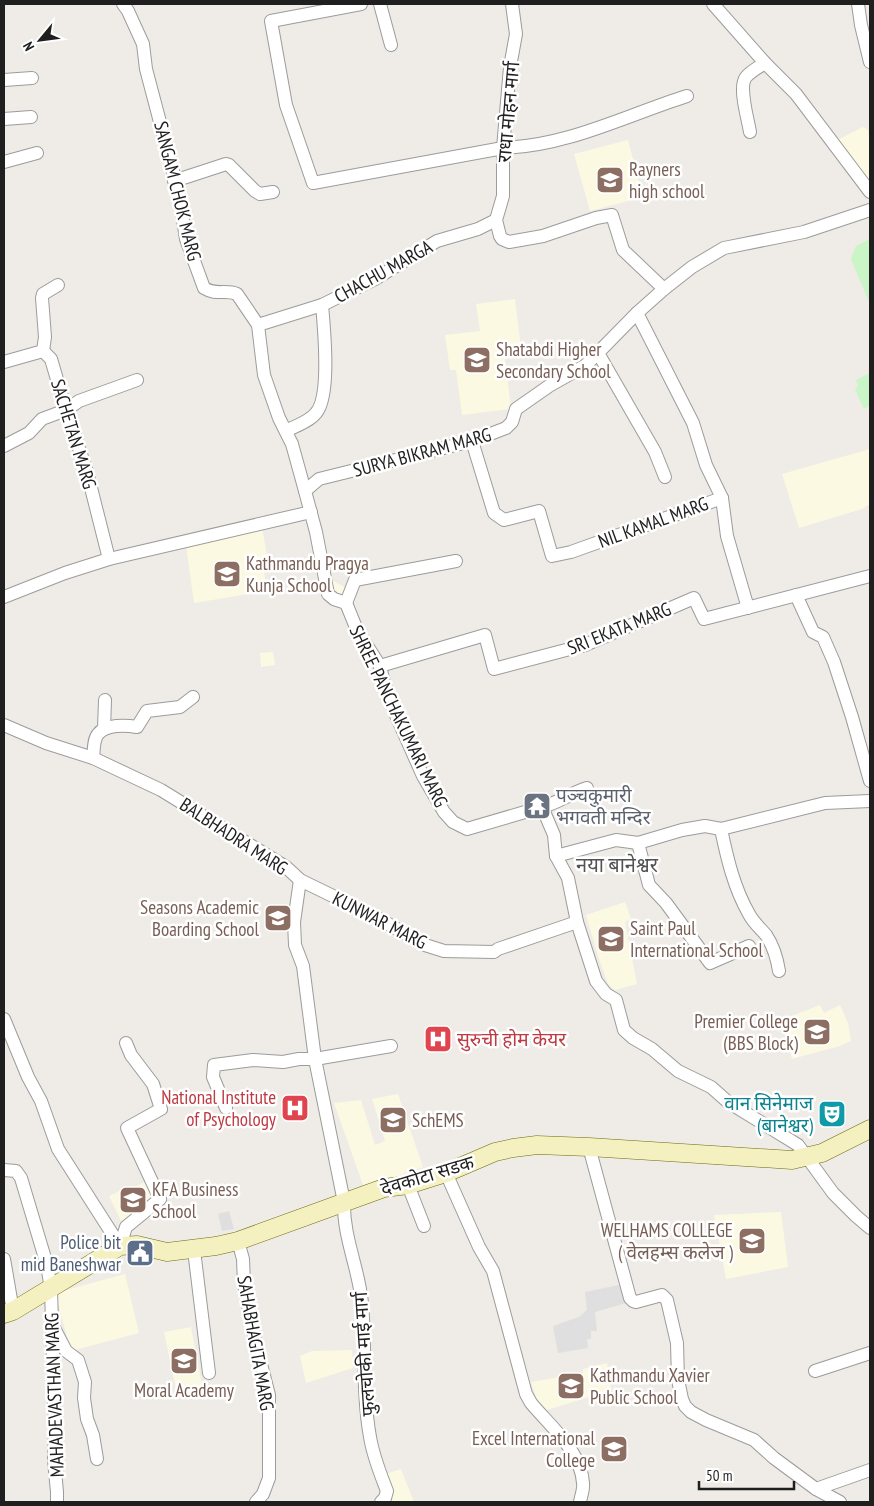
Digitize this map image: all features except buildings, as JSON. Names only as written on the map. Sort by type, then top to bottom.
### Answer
[{"type":"main road","name":"देवकोटा सडक","points":[[120,1246],[138,1245],[167,1252],[194,1250],[238,1241],[384,1188],[408,1185],[446,1173],[495,1152],[513,1148],[537,1146],[589,1147],[792,1160],[822,1153],[870,1129]]},
{"type":"main road","points":[[9,1313],[120,1246]]},
{"type":"street","name":"SANGAM CHOK MARG","points":[[123,4],[143,44],[146,69],[174,181],[179,194],[186,239],[204,288],[211,292],[233,292],[237,294],[258,325],[264,375],[292,444],[305,491]]},
{"type":"street","points":[[361,4],[344,5],[304,16],[271,21],[286,105],[314,183],[503,148],[526,147],[552,142],[636,115],[660,104],[687,96]]},
{"type":"street","points":[[380,4],[391,44]]},
{"type":"street","name":"राधा मोहन मार्ग","points":[[496,220],[502,196],[503,148],[510,66],[516,34],[512,4]]},
{"type":"street","points":[[713,4],[765,63],[796,94],[870,192]]},
{"type":"street","points":[[858,4],[870,62]]},
{"type":"street","points":[[750,132],[741,87],[744,78],[765,63]]},
{"type":"street","points":[[4,80],[32,78]]},
{"type":"street","points":[[4,119],[30,117]]},
{"type":"street","points":[[4,162],[37,153]]},
{"type":"street","points":[[174,181],[226,164],[255,192],[260,194],[273,192]]},
{"type":"street","name":"SURYA BIKRAM MARG","points":[[305,491],[319,479],[472,441],[506,428],[512,422],[516,409],[549,386],[586,365],[638,313],[692,266],[724,248],[804,232],[870,210]]},
{"type":"street","points":[[496,220],[500,236],[509,242],[543,236],[596,218],[612,215],[623,250],[664,289]]},
{"type":"street","name":"CHACHU MARGA","points":[[286,431],[312,417],[318,411],[321,402],[326,353],[322,305],[375,279],[437,240],[478,230],[496,220]]},
{"type":"street","points":[[4,362],[42,351],[45,337],[42,298],[43,294],[58,285]]},
{"type":"street","points":[[258,325],[322,305]]},
{"type":"street","name":"NIL KAMAL MARG","points":[[472,441],[494,513],[504,520],[538,511],[552,556],[572,552],[722,498],[706,465],[693,423],[638,313]]},
{"type":"street","name":"SACHETAN MARG","points":[[42,351],[51,359],[87,472],[109,559]]},
{"type":"street","points":[[598,353],[656,452],[665,477]]},
{"type":"street","points":[[4,446],[29,433],[42,419],[66,410],[79,401],[137,380]]},
{"type":"street","points":[[4,597],[65,573],[109,559],[311,512],[305,491]]},
{"type":"street","points":[[722,498],[727,536],[748,608]]},
{"type":"street","name":"SHREE PANCHAKUMARI MARG","points":[[311,512],[328,594],[334,599],[346,603],[357,630],[380,666],[395,713],[424,776],[444,812],[453,822],[467,829],[542,808],[572,793],[587,788]]},
{"type":"street","points":[[346,603],[355,580],[456,561]]},
{"type":"street","name":"SRI EKATA MARG","points":[[380,666],[485,635],[494,669],[585,645],[694,598],[704,619],[870,576]]},
{"type":"street","points":[[796,595],[813,632],[823,637],[834,662],[870,781]]},
{"type":"street","points":[[93,758],[95,741],[98,734],[104,729],[126,725],[137,727],[147,711],[180,707],[193,697]]},
{"type":"street","points":[[104,729],[105,700]]},
{"type":"street","name":"BALBHADRA MARG","points":[[4,725],[93,758],[161,790],[286,867],[300,880],[294,922],[295,944],[303,966],[315,1059],[344,1202]]},
{"type":"street","points":[[556,856],[616,840],[638,843],[682,830],[705,826],[721,829],[825,803],[870,801]]},
{"type":"street","points":[[542,808],[554,835],[556,856],[568,878],[577,922],[596,981],[606,994],[616,1000],[624,1030],[633,1038],[652,1049],[678,1071],[711,1087],[728,1102],[798,1145],[833,1193],[870,1228]]},
{"type":"street","points":[[721,829],[728,862],[742,899],[750,915],[767,937],[775,952],[779,971]]},
{"type":"street","points":[[638,843],[649,885],[666,904],[710,962],[749,946]]},
{"type":"street","name":"KUNWAR MARG","points":[[300,880],[378,918],[425,945],[444,951],[494,952],[577,922]]},
{"type":"street","points":[[4,1019],[28,1077],[41,1101],[58,1148],[120,1246]]},
{"type":"street","points":[[120,1246],[126,1227],[160,1199],[127,1128],[161,1109],[153,1084],[131,1055],[126,1043]]},
{"type":"street","points":[[226,1108],[212,1077],[214,1065],[253,1060],[284,1062],[299,1059],[315,1059],[391,1046]]},
{"type":"street","points":[[589,1147],[630,1298],[636,1302],[662,1295],[667,1300],[676,1343],[678,1380],[685,1406],[691,1412],[706,1420],[754,1440],[774,1458],[816,1489],[840,1502]]},
{"type":"street","name":"MAHADEVASTHAN MARG","points":[[4,1170],[16,1170],[21,1178],[47,1265],[51,1288],[56,1502]]},
{"type":"street","points":[[446,1173],[479,1247],[493,1271],[530,1403],[575,1455],[584,1485],[580,1502]]},
{"type":"street","points":[[408,1185],[424,1226]]},
{"type":"street","name":"फुलचोकी माई मार्ग","points":[[344,1202],[344,1220],[359,1278],[362,1304],[364,1373],[369,1435],[387,1491],[385,1498],[381,1502]]},
{"type":"street","name":"SAHABHAGITA MARG","points":[[238,1241],[243,1259],[244,1284],[255,1341],[269,1395],[270,1478],[263,1494],[256,1502]]},
{"type":"street","points":[[194,1250],[209,1373]]},
{"type":"street","points":[[4,1259],[9,1313]]},
{"type":"street","points":[[51,1323],[66,1351],[78,1360],[85,1382],[84,1398],[87,1419],[97,1459]]},
{"type":"street","points":[[815,1371],[870,1353]]},
{"type":"street","points":[[816,1489],[870,1470]]},
{"type":"shaded area","points":[[863,127],[868,130],[870,142],[870,187],[835,141]]},
{"type":"shaded area","name":"Rayners high school","points":[[628,140],[643,197],[590,211],[574,154]]},
{"type":"shaded area","name":"Shatabdi Higher Secondary School","points":[[515,299],[521,348],[504,351],[511,409],[462,415],[456,370],[450,370],[445,335],[480,331],[476,304]]},
{"type":"shaded area","points":[[870,449],[870,504],[862,509],[799,528],[782,474]]},
{"type":"shaded area","name":"Kathmandu Pragya Kunja School","points":[[262,527],[267,556],[262,557],[267,591],[194,603],[186,545]]},
{"type":"shaded area","points":[[332,580],[349,590],[340,603],[327,592]]},
{"type":"shaded area","points":[[273,652],[275,665],[261,667],[260,653]]},
{"type":"shaded area","name":"Saint Paul International School","points":[[625,902],[631,919],[625,922],[637,984],[615,990],[608,984],[586,915]]},
{"type":"shaded area","name":"Premier College (BBS Block)","points":[[820,1005],[824,1013],[840,1005],[848,1023],[851,1041],[840,1046],[792,1059],[781,1020]]},
{"type":"shaded area","points":[[398,1094],[423,1167],[381,1182],[380,1180],[363,1185],[334,1103],[361,1100],[375,1145],[385,1141],[372,1099]]},
{"type":"shaded area","name":"KFA Business School","points":[[149,1179],[154,1203],[121,1221],[109,1196],[128,1187],[130,1190]]},
{"type":"shaded area","points":[[229,1211],[234,1229],[222,1231],[218,1214]]},
{"type":"shaded area","name":"WELHAMS COLLEGE ( वेलहम्स कलेज )","points":[[781,1212],[788,1267],[726,1279],[714,1215]]},
{"type":"shaded area","points":[[125,1274],[139,1333],[71,1351],[55,1293]]},
{"type":"shaded area","points":[[619,1285],[626,1303],[595,1312],[597,1331],[591,1331],[591,1339],[587,1339],[588,1348],[558,1353],[553,1326],[579,1317],[587,1310],[585,1292]]},
{"type":"shaded area","name":"Moral Academy","points":[[191,1327],[203,1390],[177,1394],[164,1332]]},
{"type":"shaded area","points":[[352,1350],[353,1368],[306,1383],[300,1356],[312,1351]]},
{"type":"shaded area","name":"Kathmandu Xavier Public School","points":[[607,1363],[611,1390],[541,1412],[531,1382],[583,1373],[583,1369]]},
{"type":"shaded area","name":"Excel International College","points":[[620,1436],[620,1438],[627,1441],[629,1452],[602,1457],[600,1446],[603,1445],[602,1439]]},
{"type":"shaded area","points":[[401,1469],[414,1502],[384,1502],[380,1476]]},
{"type":"green space","points":[[870,239],[870,304],[851,259],[856,246]]},
{"type":"green space","points":[[870,373],[870,405],[864,409],[855,389],[858,386],[856,380]]},
{"type":"place","name":"Rayners high school","points":[[610,180]]},
{"type":"place","name":"Shatabdi Higher Secondary School","points":[[477,360]]},
{"type":"place","name":"Kathmandu Pragya Kunja School","points":[[227,574]]},
{"type":"place","name":"पञ्चकुमारी भगवती मन्दिर","points":[[537,806]]},
{"type":"place","name":"Seasons Academic Boarding School","points":[[278,918]]},
{"type":"place","name":"Saint Paul International School","points":[[611,939]]},
{"type":"place","name":"Premier College (BBS Block)","points":[[817,1032]]},
{"type":"place","name":"सुरुची होम केयर","points":[[438,1039]]},
{"type":"place","name":"National Institute of Psychology","points":[[295,1108]]},
{"type":"place","name":"वान सिनेमाज (बानेश्वर)","points":[[832,1114]]},
{"type":"place","name":"SchEMS","points":[[393,1120]]},
{"type":"place","name":"KFA Business School","points":[[133,1200]]},
{"type":"place","name":"WELHAMS COLLEGE ( वेलहम्स कलेज )","points":[[752,1241]]},
{"type":"place","name":"Police bit mid Baneshwar","points":[[140,1253]]},
{"type":"place","name":"Moral Academy","points":[[184,1361]]},
{"type":"place","name":"Kathmandu Xavier Public School","points":[[571,1386]]},
{"type":"place","name":"Excel International College","points":[[614,1449]]},
{"type":"district","name":"नया बानेश्वर","points":[[617,865]]}]
